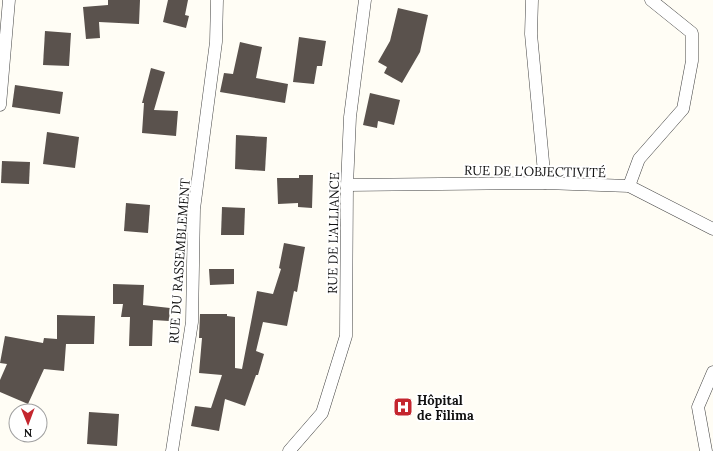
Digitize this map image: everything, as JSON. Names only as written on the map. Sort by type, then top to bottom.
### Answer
[{"type":"street","points":[[0,105],[9,0]]},
{"type":"street","name":"RUE DU RASSEMBLEMENT","points":[[172,451],[192,322],[194,209],[216,42],[217,0]]},
{"type":"street","name":"RUE DE L'ALLIANCE","points":[[289,451],[322,413],[346,336],[347,185],[350,117],[365,0]]},
{"type":"street","points":[[532,0],[531,34],[545,183]]},
{"type":"street","points":[[629,186],[639,159],[682,109],[692,61],[692,33],[651,0]]},
{"type":"street","name":"RUE DE L'OBJECTIVITÉ","points":[[347,185],[545,183],[629,186],[713,229]]},
{"type":"street","points":[[706,451],[698,407],[713,372]]},
{"type":"building","points":[[108,0],[140,0],[139,24],[99,22],[100,38],[86,39],[83,7],[108,5]]},
{"type":"building","points":[[168,0],[188,0],[185,15],[189,16],[186,28],[163,22]]},
{"type":"building","points":[[398,8],[428,15],[420,52],[402,83],[384,73],[387,67],[378,62],[390,41]]},
{"type":"building","points":[[45,31],[71,33],[69,66],[43,65]]},
{"type":"building","points":[[299,37],[326,41],[322,66],[317,66],[314,84],[293,82]]},
{"type":"building","points":[[240,42],[262,47],[256,78],[288,84],[285,103],[220,92],[224,73],[233,74]]},
{"type":"building","points":[[151,68],[165,72],[154,110],[178,111],[176,136],[142,133],[144,103],[142,103]]},
{"type":"building","points":[[15,85],[63,92],[60,114],[12,107]]},
{"type":"building","points":[[370,93],[400,100],[394,125],[378,121],[377,128],[363,125]]},
{"type":"building","points":[[47,132],[79,137],[75,168],[43,164]]},
{"type":"building","points":[[236,135],[267,137],[265,171],[235,169]]},
{"type":"building","points":[[2,161],[30,162],[29,184],[1,183]]},
{"type":"building","points":[[299,175],[313,175],[312,208],[298,207],[298,203],[278,204],[277,178],[299,178]]},
{"type":"building","points":[[126,203],[150,205],[148,233],[124,231]]},
{"type":"building","points":[[222,207],[245,208],[244,235],[221,235]]},
{"type":"building","points":[[284,243],[305,247],[297,292],[294,291],[287,326],[263,322],[256,351],[264,354],[258,375],[256,375],[245,406],[225,399],[219,431],[191,426],[195,406],[211,408],[222,375],[199,373],[202,338],[199,338],[200,314],[227,314],[227,316],[235,317],[235,368],[242,369],[257,291],[273,294],[281,269],[279,268]]},
{"type":"building","points":[[209,269],[234,269],[234,284],[210,285]]},
{"type":"building","points":[[113,284],[144,285],[143,305],[170,308],[169,321],[153,320],[152,346],[129,346],[130,317],[121,317],[123,304],[113,304]]},
{"type":"building","points":[[57,315],[95,316],[94,344],[66,344],[64,371],[44,369],[28,403],[0,392],[0,380],[7,364],[0,363],[5,336],[43,343],[44,338],[57,339]]},
{"type":"building","points":[[89,412],[119,414],[117,446],[87,444]]},
{"type":"place","name":"Hôpital de Filima","points":[[403,407]]}]
